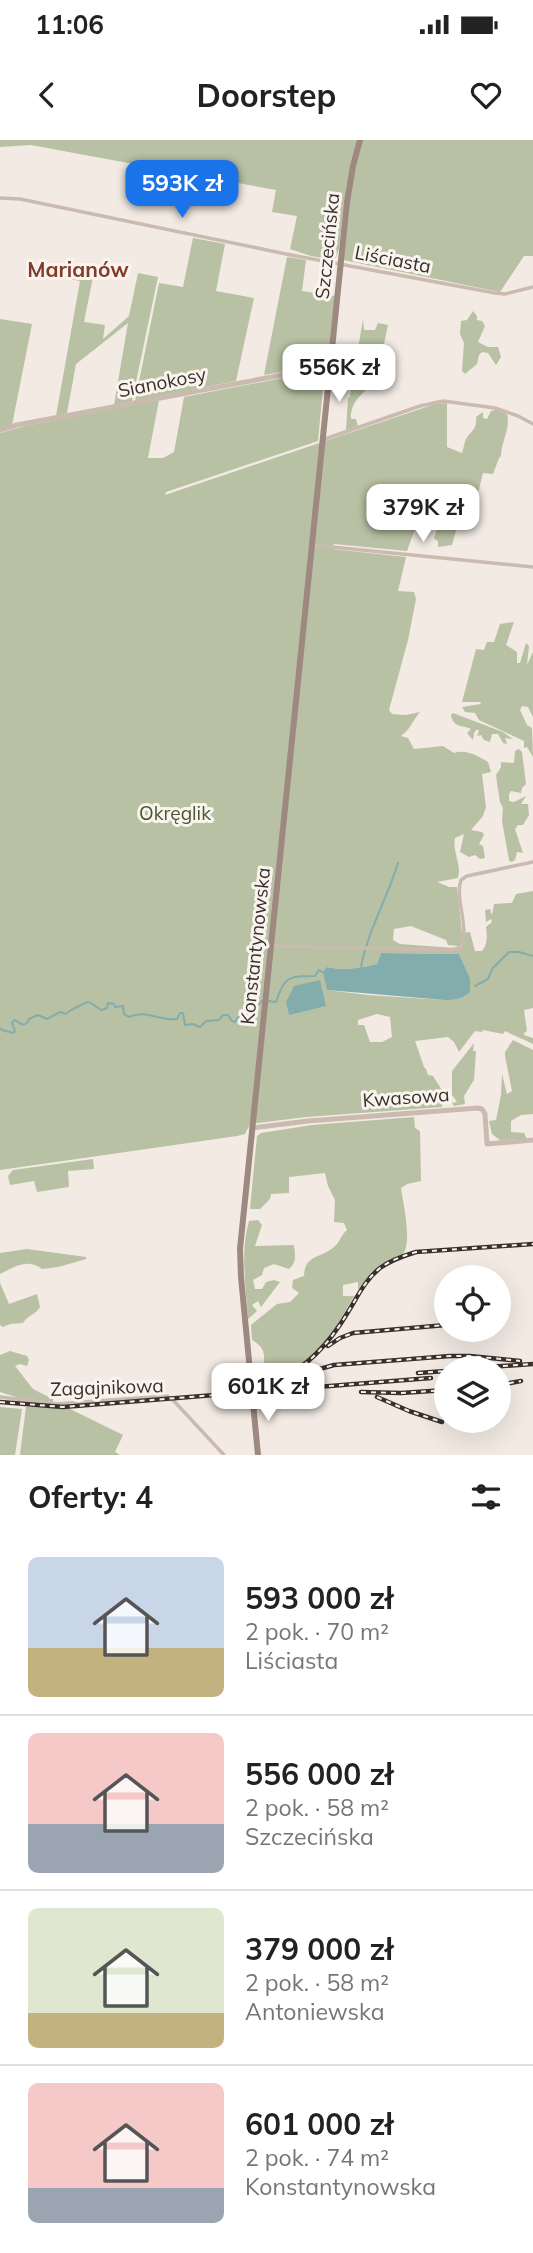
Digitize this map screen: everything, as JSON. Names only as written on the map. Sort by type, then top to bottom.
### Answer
[{"type":"main road","name":"Szczecińska","points":[[322,440],[349,184],[360,140]]},
{"type":"main road","name":"Konstantynowska","points":[[257,1455],[240,1261],[322,440]]},
{"type":"street","name":"Liściasta","points":[[0,198],[29,201],[291,255],[501,294],[533,287]]},
{"type":"street","name":"Sianokosy","points":[[0,430],[330,366]]},
{"type":"street","points":[[322,440],[420,406],[448,400],[508,412],[533,424]]},
{"type":"street","points":[[311,545],[533,567]]},
{"type":"street","points":[[271,946],[443,950],[459,948],[464,937],[459,890],[461,880],[467,876],[533,862]]},
{"type":"street","name":"Kwasowa","points":[[252,1128],[478,1108],[485,1114],[487,1144],[533,1140]]},
{"type":"street","name":"Zagajnikowa","points":[[0,1397],[47,1404],[165,1395],[173,1399],[224,1455]]},
{"type":"green space","points":[[0,140],[533,140],[533,256],[524,256],[500,292],[343,260],[344,202],[339,249],[335,260],[311,256],[290,249],[297,216],[272,212],[276,190],[227,181],[224,193],[203,189],[204,177],[31,145],[0,147]]},
{"type":"green space","points":[[193,238],[225,244],[216,291],[254,298],[236,381],[135,401],[159,283],[183,287]]},
{"type":"green space","points":[[287,257],[306,260],[302,291],[335,296],[328,358],[321,365],[264,375]]},
{"type":"green space","points":[[72,267],[94,272],[84,322],[105,325],[103,339],[129,316],[138,273],[158,277],[132,401],[114,405],[128,323],[76,364],[67,413],[56,416],[80,281],[70,279]]},
{"type":"green space","points":[[473,311],[477,320],[482,321],[485,326],[478,342],[488,347],[498,347],[501,357],[496,365],[488,353],[482,352],[477,364],[465,374],[462,371],[464,343],[460,334],[461,321],[467,320]]},
{"type":"green space","points":[[0,319],[32,324],[12,425],[0,428]]},
{"type":"green space","points":[[363,319],[364,330],[375,330],[378,323],[388,325],[374,391],[374,379],[370,380],[371,385],[352,408],[351,419],[356,419],[358,426],[346,430],[348,398]]},
{"type":"green space","name":"Okręglik","points":[[318,371],[324,378],[318,441],[166,492],[165,495],[435,404],[447,403],[447,447],[462,453],[476,417],[483,412],[483,418],[487,419],[491,411],[496,410],[507,414],[508,424],[501,456],[493,474],[483,473],[474,509],[470,499],[465,498],[452,545],[438,547],[438,541],[434,539],[451,493],[430,487],[407,551],[334,544],[332,549],[406,557],[398,591],[414,592],[416,599],[389,710],[392,714],[406,715],[420,712],[401,736],[408,738],[414,749],[443,746],[454,753],[476,755],[488,762],[491,772],[482,774],[486,807],[483,816],[471,830],[484,835],[479,844],[483,846],[485,858],[480,859],[475,855],[469,857],[460,852],[464,834],[455,838],[458,878],[437,882],[457,887],[462,933],[470,932],[475,951],[482,951],[484,948],[487,939],[486,927],[492,922],[491,919],[486,922],[485,910],[490,909],[492,915],[494,904],[512,903],[516,894],[533,891],[533,1008],[524,1010],[527,1031],[524,1035],[533,1038],[533,1044],[505,1031],[503,1034],[483,1030],[475,1031],[459,1052],[448,1037],[415,1041],[428,1075],[433,1076],[442,1090],[442,1107],[250,1124],[245,1134],[237,1136],[0,1170],[0,433],[159,400],[148,458],[163,458],[174,452],[184,397]],"holes":[[[411,926],[446,940],[448,945],[458,946],[454,948],[400,944],[393,940],[394,929]],[[381,953],[459,954],[470,978],[466,996],[444,1000],[327,990],[327,967],[340,969],[377,964]],[[377,1014],[390,1017],[392,1037],[382,1042],[370,1042],[364,1025],[358,1025],[358,1020]]]},
{"type":"green space","points":[[514,622],[506,645],[517,652],[517,663],[520,663],[526,643],[529,646],[527,665],[533,652],[533,717],[528,707],[522,706],[520,710],[527,725],[532,728],[533,757],[527,747],[524,748],[524,741],[479,720],[475,713],[465,712],[462,707],[481,704],[462,702],[476,649],[484,650],[487,642],[494,642],[500,624]]},
{"type":"green space","points":[[453,713],[503,732],[513,739],[505,738],[507,744],[503,743],[498,734],[492,734],[490,742],[484,740],[481,735],[477,736],[477,729],[473,740],[467,733],[471,729],[454,722],[451,715]]},
{"type":"green space","points":[[519,749],[522,752],[526,784],[521,793],[511,791],[509,801],[514,802],[526,796],[521,804],[528,804],[529,815],[523,825],[518,825],[515,829],[523,853],[517,852],[515,860],[511,862],[496,775],[501,762],[514,763],[515,751]]},
{"type":"green space","points":[[513,1040],[533,1050],[533,1114],[521,1115],[511,1121],[511,1132],[524,1133],[527,1139],[500,1140],[492,1134],[489,1121],[496,1120],[502,1074],[507,1094],[512,1091],[505,1052]]},
{"type":"green space","points":[[474,1043],[474,1080],[464,1096],[465,1104],[454,1106],[452,1103],[457,1102],[452,1095],[452,1071]]},
{"type":"green space","points":[[414,1117],[415,1128],[420,1131],[421,1181],[401,1188],[407,1242],[402,1255],[378,1267],[358,1290],[358,1282],[343,1285],[343,1296],[354,1296],[323,1346],[307,1361],[294,1366],[260,1370],[264,1355],[260,1346],[252,1340],[251,1325],[277,1304],[290,1302],[299,1293],[292,1288],[293,1280],[304,1276],[310,1260],[334,1247],[347,1230],[344,1223],[334,1222],[335,1200],[325,1173],[289,1177],[289,1193],[271,1194],[270,1199],[260,1209],[250,1209],[257,1136],[261,1133],[312,1125]]},
{"type":"green space","points":[[93,1159],[94,1169],[68,1171],[69,1187],[37,1192],[34,1181],[10,1185],[8,1176],[13,1170]]},
{"type":"green space","points":[[258,1220],[262,1225],[255,1246],[294,1245],[295,1258],[289,1269],[274,1264],[264,1268],[262,1275],[253,1280],[255,1289],[262,1289],[266,1282],[280,1282],[261,1307],[258,1301],[252,1305],[257,1311],[248,1319],[244,1270],[246,1233],[249,1221]]},
{"type":"green space","points":[[27,1249],[86,1259],[42,1269],[26,1264],[0,1274],[0,1253]]},
{"type":"green space","points":[[0,1283],[9,1304],[37,1294],[40,1307],[23,1323],[3,1327],[0,1325]]},
{"type":"green space","points":[[10,1351],[27,1356],[27,1366],[15,1366],[33,1389],[53,1399],[53,1402],[19,1398],[0,1392],[0,1355]]},
{"type":"green space","points":[[0,1407],[22,1409],[15,1455],[0,1455]]},
{"type":"green space","points":[[26,1407],[66,1407],[123,1435],[115,1452],[120,1455],[20,1455]]},
{"type":"water","points":[[381,953],[459,954],[470,978],[470,992],[462,998],[444,1000],[327,990],[323,972],[327,967],[340,969],[377,964]]},
{"type":"water","points":[[320,980],[326,1006],[289,1015],[286,1002],[294,986]]},
{"type":"waterway","points":[[361,967],[368,940],[398,863]]},
{"type":"waterway","points":[[475,986],[488,979],[492,969],[509,952],[533,956]]},
{"type":"waterway","points":[[269,1001],[276,1002],[282,987],[289,979],[315,976],[319,970],[324,973]]},
{"type":"waterway","points":[[0,1028],[13,1033],[14,1020],[24,1024],[38,1015],[47,1019],[60,1012],[66,1014],[89,1002],[101,1010],[107,1008],[108,1003],[114,1004],[115,1007],[123,1006],[124,1014],[129,1017],[141,1014],[177,1019],[180,1013],[183,1013],[185,1025],[200,1027],[206,1021],[219,1020],[223,1015],[228,1015],[235,1022],[240,1015],[255,1019],[255,1008],[262,1001]]},
{"type":"railway","points":[[278,1381],[300,1368],[318,1352],[341,1323],[362,1288],[388,1263],[416,1252],[533,1244]]},
{"type":"railway","points":[[328,1346],[353,1333],[434,1326]]},
{"type":"railway","points":[[298,1375],[334,1365],[450,1356],[520,1361]]},
{"type":"railway","points":[[511,1365],[533,1364]]},
{"type":"railway","points":[[418,1373],[434,1372]]},
{"type":"railway","points":[[0,1402],[63,1407],[431,1378]]},
{"type":"railway","points":[[511,1383],[521,1381]]},
{"type":"railway","points":[[361,1392],[434,1391]]},
{"type":"railway","points":[[377,1397],[434,1419]]},
{"type":"district","name":"Marianów","points":[[78,269]]}]
